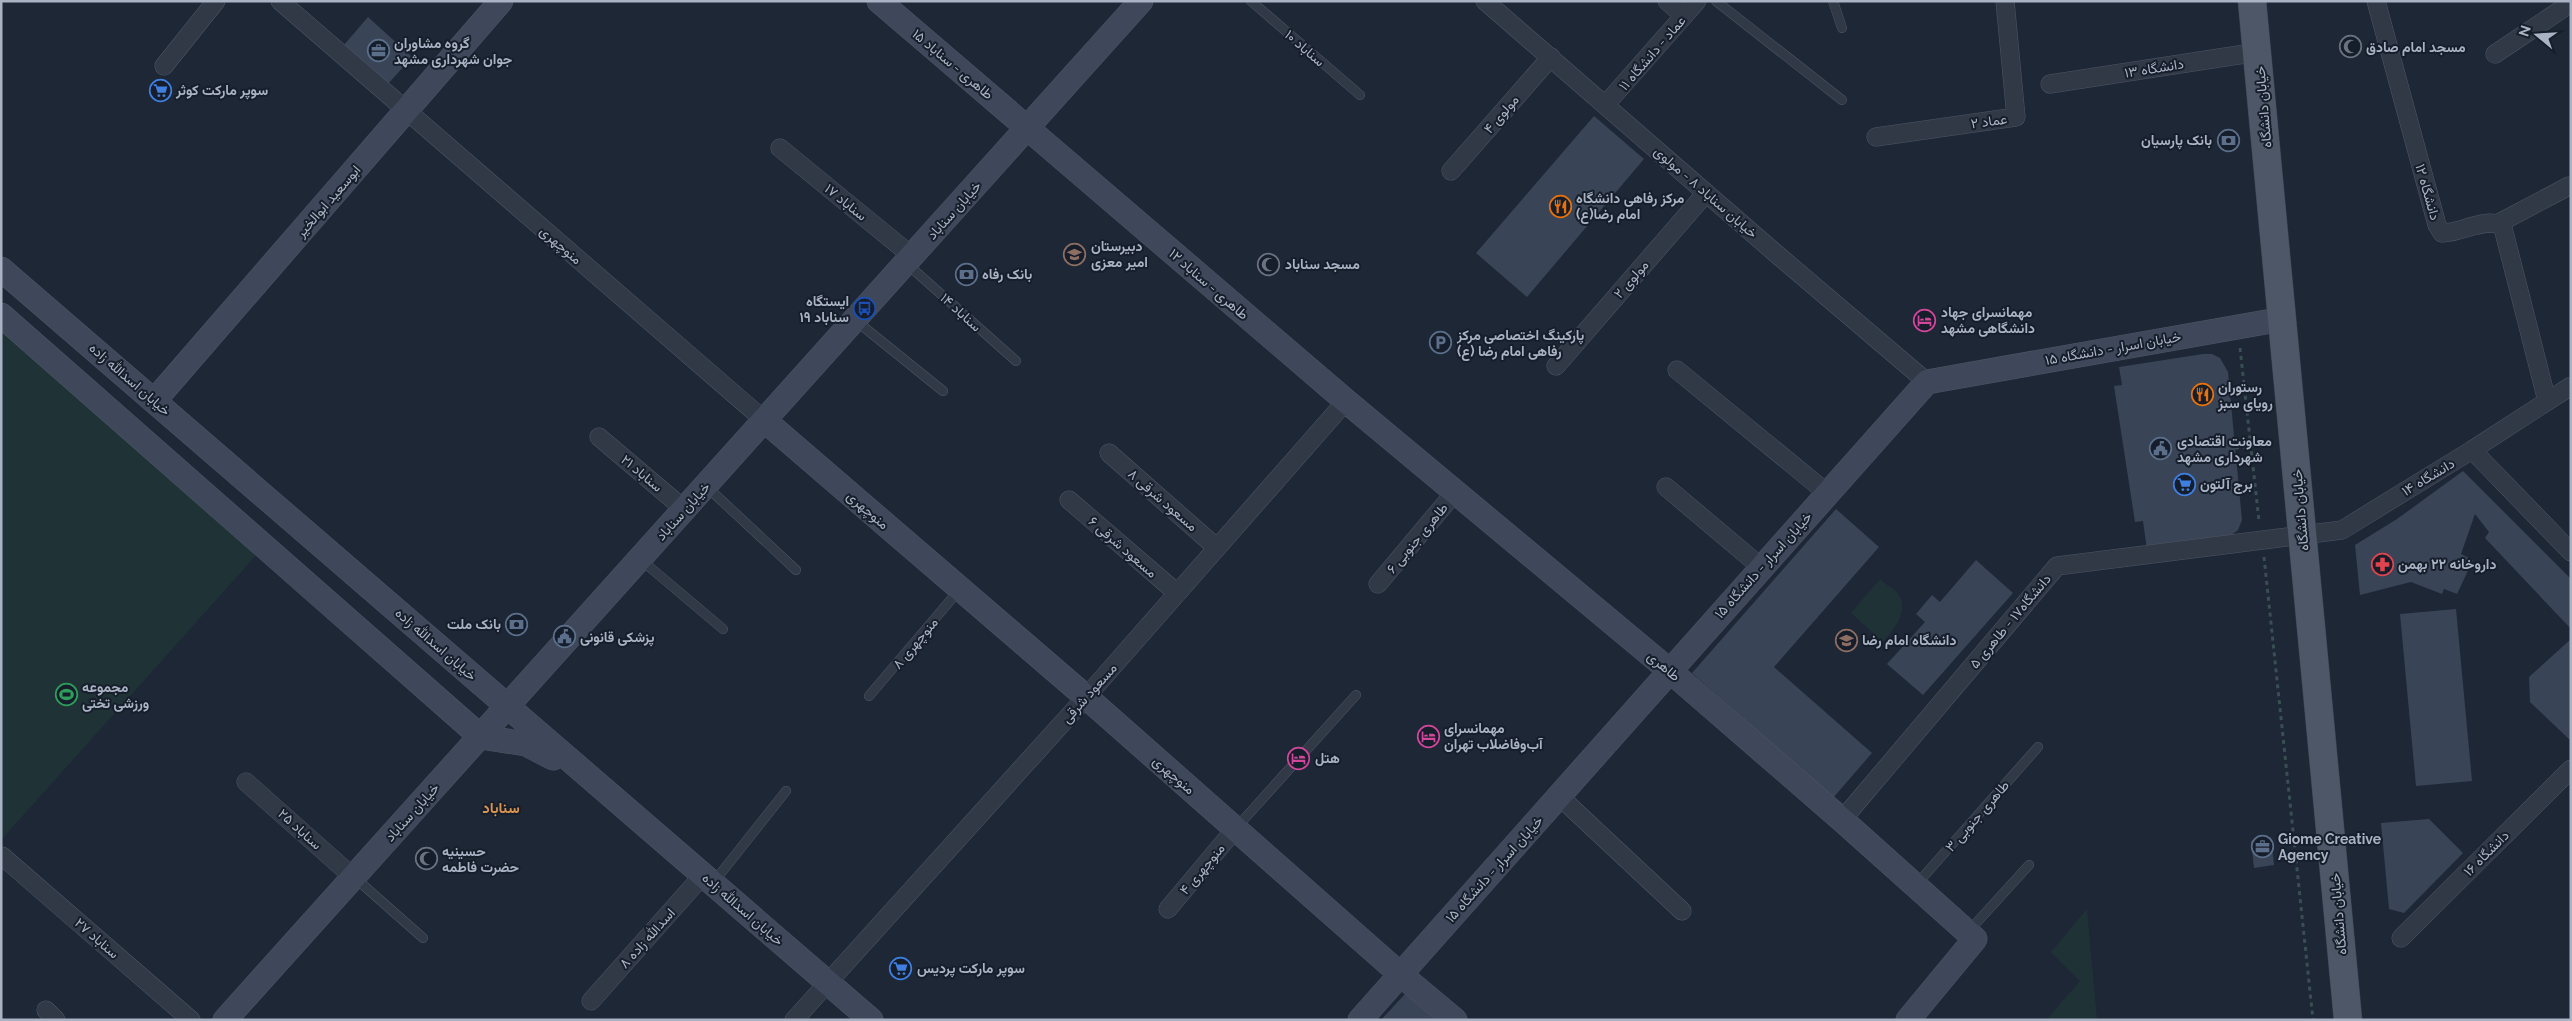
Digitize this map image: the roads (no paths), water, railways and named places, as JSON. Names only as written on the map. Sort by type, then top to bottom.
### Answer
[{"type":"main road","name":"خیابان دانشگاه","points":[[2252,1],[2348,1020]]},
{"type":"street","points":[[164,66],[216,1]]},
{"type":"street","name":"منوچهری","points":[[280,1],[1086,697],[1400,974],[1455,1020]]},
{"type":"street","name":"ابوسعید ابوالخیر","points":[[155,400],[501,1]]},
{"type":"street","name":"طاهری - سناباد ۱۵","points":[[879,1],[1028,128]]},
{"type":"street","name":"خیابان سناباد","points":[[225,1020],[1141,1]]},
{"type":"street","name":"خیابان سناباد ۸ - مولوی","points":[[1485,1],[1927,382]]},
{"type":"street","points":[[1667,1],[1684,16]]},
{"type":"street","name":"عماد - دانشگاه ۱۱","points":[[1606,104],[1697,1]]},
{"type":"street","name":"عماد ۲","points":[[1876,137],[2016,117],[2005,1]]},
{"type":"street","name":"دانشگاه ۱۲","points":[[2376,1],[2437,226],[2442,233],[2451,234],[2491,222],[2499,223],[2569,186]]},
{"type":"street","points":[[2496,54],[2571,3]]},
{"type":"street","name":"دانشگاه ۱۳","points":[[2050,84],[2258,52]]},
{"type":"street","name":"مولوی ۴","points":[[1450,171],[1551,57]]},
{"type":"street","name":"طاهری - سناباد ۱۲","points":[[1028,128],[1346,401]]},
{"type":"street","name":"سناباد ۱۷","points":[[780,148],[909,259]]},
{"type":"street","name":"مولوی ۲","points":[[1556,366],[1706,193]]},
{"type":"street","points":[[2499,223],[2502,228],[2547,401]]},
{"type":"street","name":"خیابان اسدالله زاده","points":[[1,269],[871,1020]]},
{"type":"street","points":[[1,315],[481,737],[526,744],[590,777]]},
{"type":"street","name":"خیابان اسرار - دانشگاه ۱۵","points":[[1360,1020],[1927,382],[2283,319]]},
{"type":"street","points":[[1677,370],[1827,493]]},
{"type":"street","name":"دانشگاه ۱۴","points":[[2302,534],[2342,530],[2571,386]]},
{"type":"street","name":"طاهری","points":[[1346,401],[1670,671],[1842,820],[1971,936]]},
{"type":"street","name":"مسعود شرقی","points":[[794,1020],[1086,697],[1346,401]]},
{"type":"street","name":"سناباد ۲۱","points":[[599,437],[684,509]]},
{"type":"street","points":[[2472,450],[2571,552]]},
{"type":"street","name":"مسعود شرقی ۸","points":[[1109,453],[1217,548]]},
{"type":"street","points":[[1666,487],[1761,567]]},
{"type":"street","name":"طاهری جنوبی ۶","points":[[1378,584],[1455,492]]},
{"type":"street","name":"مسعود شرقی ۶","points":[[1068,500],[1177,593]]},
{"type":"street","name":"دانشگاه۱۷ - طاهری ۵","points":[[1842,820],[2057,566],[2302,534]]},
{"type":"street","name":"دانشگاه ۱۶","points":[[2401,938],[2571,769]]},
{"type":"street","name":"سناباد ۲۵","points":[[246,782],[353,877]]},
{"type":"street","points":[[1559,796],[1682,911]]},
{"type":"street","name":"منوچهری ۴","points":[[1168,909],[1235,829]]},
{"type":"street","name":"سناباد ۲۷","points":[[2,856],[191,1020]]},
{"type":"street","name":"اسدالله زاده ۸","points":[[591,1001],[708,879]]},
{"type":"street","points":[[1908,1020],[1971,936]]},
{"type":"lane","name":"سناباد ۱۰","points":[[1251,1],[1360,95]]},
{"type":"lane","points":[[1716,1],[1842,100]]},
{"type":"lane","points":[[1833,1],[1842,28]]},
{"type":"lane","name":"سناباد ۱۴","points":[[909,259],[1016,361]]},
{"type":"lane","points":[[855,320],[943,392]]},
{"type":"lane","points":[[706,486],[796,570]]},
{"type":"lane","points":[[640,559],[723,629]]},
{"type":"lane","name":"منوچهری ۸","points":[[870,696],[960,589]]},
{"type":"lane","points":[[1235,829],[1356,695]]},
{"type":"lane","name":"طاهری جنوبی ۳","points":[[1916,886],[2038,747]]},
{"type":"lane","points":[[708,879],[786,792]]},
{"type":"lane","points":[[1971,936],[2029,866]]},
{"type":"lane","points":[[353,877],[423,938]]},
{"type":"place","name":"مسجد امام صادق","points":[[2350,47]]},
{"type":"place","name":"گروه مشاوران جوان شهرداری مشهد","points":[[378,51]]},
{"type":"place","name":"سوپر مارکت کوثر","points":[[160,90]]},
{"type":"place","name":"بانک پارسیان","points":[[2228,140]]},
{"type":"place","name":"مرکز رفاهی دانشگاه امام رضا(ع)","points":[[1560,206]]},
{"type":"place","name":"دبیرستان امیر معزی","points":[[1075,254]]},
{"type":"place","name":"مسجد سناباد","points":[[1269,264]]},
{"type":"place","name":"بانک رفاه","points":[[966,274]]},
{"type":"place","name":"ایستگاه سناباد ۱۹","points":[[865,309]]},
{"type":"place","name":"مهمانسرای جهاد دانشگاهی مشهد","points":[[1925,320]]},
{"type":"place","name":"پارکینگ اختصاصی مرکز رفاهی امام رضا (ع)","points":[[1441,343]]},
{"type":"place","name":"رستوران رویای سبز","points":[[2202,395]]},
{"type":"place","name":"معاونت اقتصادی شهرداری مشهد","points":[[2161,449]]},
{"type":"place","name":"برج آلتون","points":[[2184,484]]},
{"type":"place","name":"داروخانه ۲۲ بهمن","points":[[2382,564]]},
{"type":"place","name":"بانک ملت","points":[[517,624]]},
{"type":"place","name":"پزشکی قانونی","points":[[564,637]]},
{"type":"place","name":"دانشگاه امام رضا","points":[[1846,640]]},
{"type":"place","name":"مجموعه ورزشی تختی","points":[[66,695]]},
{"type":"place","name":"مهمانسرای آب‌و‌فاضلاب تهران","points":[[1428,736]]},
{"type":"place","name":"هتل","points":[[1299,758]]},
{"type":"place","name":"Giome Creative Agency","points":[[2262,847]]},
{"type":"place","name":"حسینیه حضرت فاطمه","points":[[426,859]]},
{"type":"place","name":"سوپر مارکت پردیس","points":[[901,968]]},
{"type":"district","name":"سناباد","points":[[501,808]]}]
